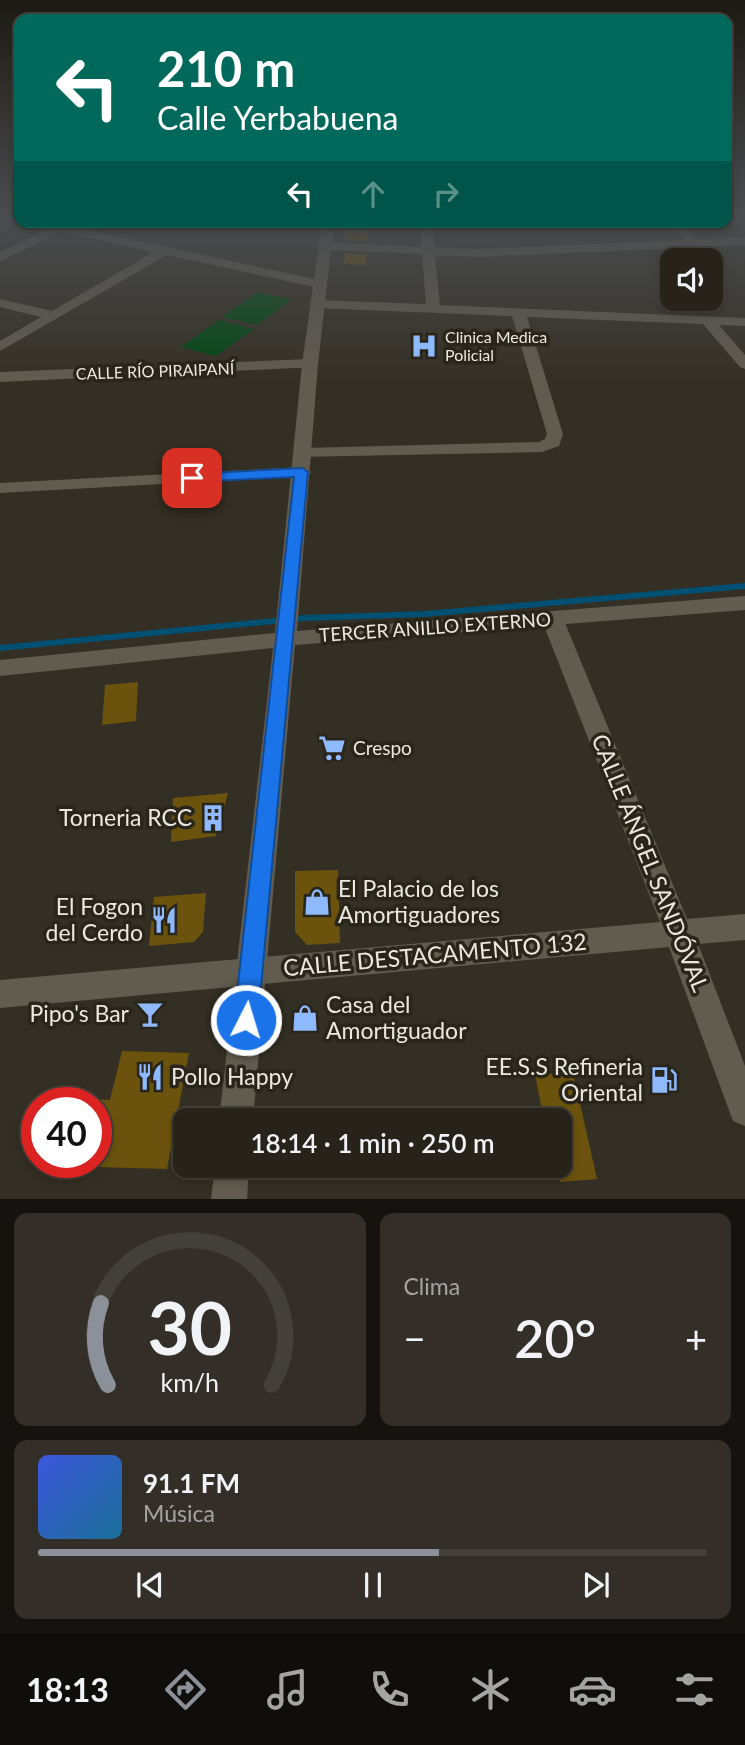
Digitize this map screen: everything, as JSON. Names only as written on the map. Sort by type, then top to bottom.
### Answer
[{"type":"street","points":[[0,347],[129,272]]},
{"type":"street","points":[[262,272],[318,284]]},
{"type":"street","points":[[237,1108],[321,272]]},
{"type":"street","points":[[430,272],[433,309]]},
{"type":"street","points":[[0,303],[54,316]]},
{"type":"street","points":[[316,304],[745,322]]},
{"type":"street","points":[[0,488],[302,463],[542,447],[553,442],[555,434],[518,312]]},
{"type":"street","points":[[708,321],[745,364]]},
{"type":"street","name":"CALLE RÍO PIRAIPANÍ","points":[[0,377],[310,364]]},
{"type":"street","name":"TERCER ANILLO EXTERNO","points":[[0,668],[285,633],[552,618],[745,603]]},
{"type":"street","name":"CALLE ÁNGEL SANDÓVAL","points":[[552,618],[679,934],[745,1110]]},
{"type":"street","name":"CALLE DESTACAMENTO 132","points":[[0,994],[745,927]]},
{"type":"street","points":[[229,1199],[231,1178]]},
{"type":"green space","points":[[257,292],[291,300],[257,325],[222,317]]},
{"type":"green space","points":[[219,320],[254,329],[216,356],[181,347]]},
{"type":"building","points":[[138,682],[136,721],[102,725],[105,685]]},
{"type":"building","name":"Torneria RCC","points":[[228,793],[216,836],[171,842],[173,798]]},
{"type":"building","name":"El Palacio de los Amortiguadores","points":[[338,870],[340,943],[307,945],[295,932],[295,871]]},
{"type":"building","points":[[206,893],[203,932],[194,942],[149,946],[154,897]]},
{"type":"building","points":[[122,1051],[189,1053],[179,1108],[173,1108],[173,1137],[167,1169],[112,1167],[112,1092]]},
{"type":"building","points":[[573,1072],[597,1179],[560,1182],[560,1178],[572,1178],[572,1108],[542,1108],[535,1075]]},
{"type":"waterway","points":[[0,648],[304,618],[425,614],[745,586]]},
{"type":"place","name":"Clinica Medica Policial","points":[[424,346]]},
{"type":"place","name":"Crespo","points":[[332,748]]},
{"type":"place","name":"Torneria RCC","points":[[213,818]]},
{"type":"place","name":"El Palacio de los Amortiguadores","points":[[317,902]]},
{"type":"place","name":"El Fogon del Cerdo","points":[[164,920]]},
{"type":"place","name":"Pipo's Bar","points":[[150,1014]]},
{"type":"place","name":"Casa del Amortiguador","points":[[305,1018]]},
{"type":"place","name":"Pollo Happy","points":[[150,1077]]},
{"type":"place","name":"EE.S.S Refineria Oriental","points":[[664,1080]]},
{"type":"route","points":[[192,478],[302,472],[246,1020]]}]
